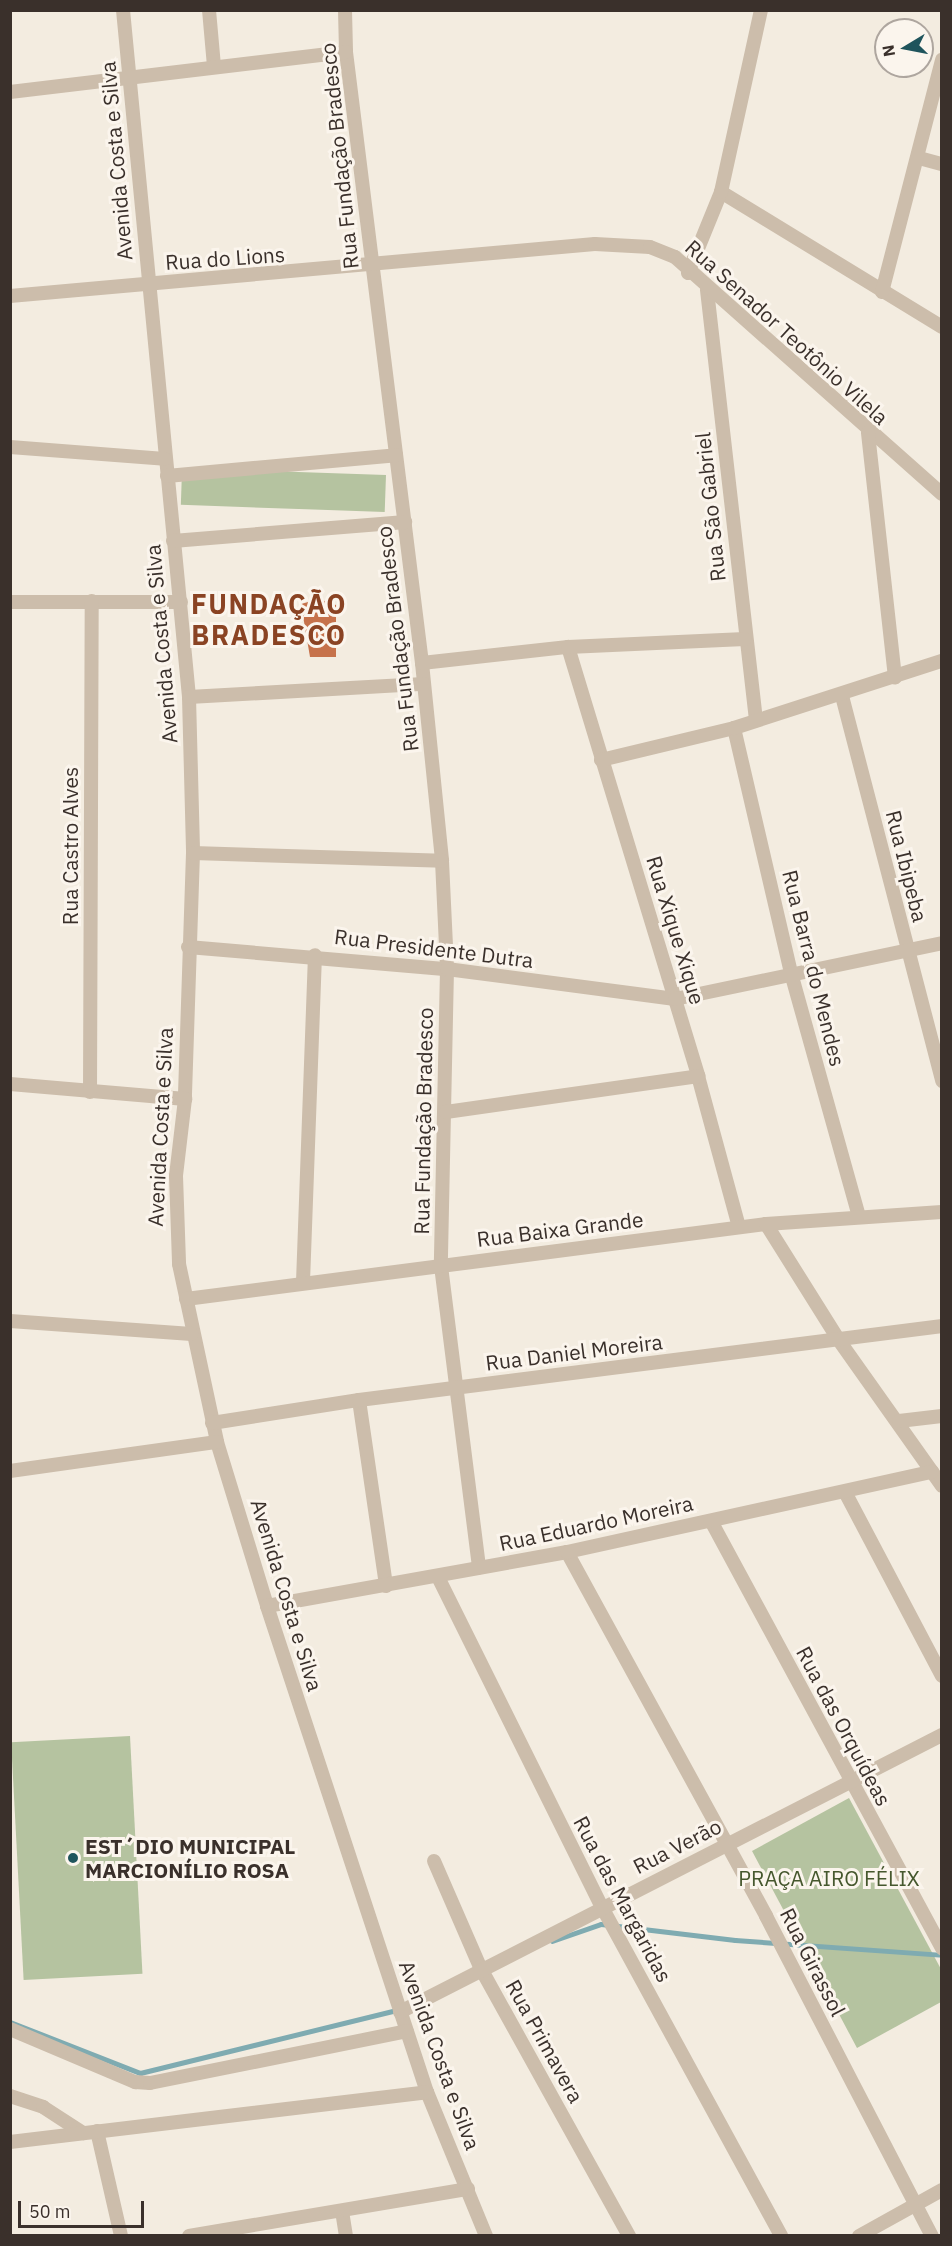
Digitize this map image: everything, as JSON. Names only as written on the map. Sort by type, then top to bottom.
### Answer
[{"type":"street","name":"Avenida Costa e Silva","points":[[123,10],[189,697],[194,853],[188,947],[185,1098],[175,1222],[186,1299],[217,1442],[267,1606],[427,2092],[486,2235]]},
{"type":"street","points":[[208,10],[214,66]]},
{"type":"street","name":"Rua Fundação Bradesco","points":[[345,10],[346,52],[422,663],[442,861],[447,969],[446,1112],[441,1266],[459,1388],[479,1568]]},
{"type":"street","points":[[688,273],[721,192],[761,10]]},
{"type":"street","points":[[10,92],[346,52]]},
{"type":"street","points":[[882,291],[919,158],[942,60]]},
{"type":"street","points":[[919,158],[942,164]]},
{"type":"street","points":[[721,192],[942,327]]},
{"type":"street","name":"Rua Senador Teotônio Vilela","points":[[372,267],[630,244],[675,257],[688,273],[868,433],[942,494]]},
{"type":"street","name":"Rua do Lions","points":[[10,296],[372,267]]},
{"type":"street","name":"Rua São Gabriel","points":[[707,290],[756,720]]},
{"type":"street","points":[[868,433],[895,678]]},
{"type":"street","points":[[10,447],[165,459]]},
{"type":"street","points":[[167,476],[396,455]]},
{"type":"street","points":[[173,541],[405,522]]},
{"type":"street","name":"Rua Castro Alves","points":[[90,1092],[92,601]]},
{"type":"street","points":[[10,602],[181,602]]},
{"type":"street","points":[[422,663],[568,647],[745,639]]},
{"type":"street","name":"Rua Xique Xique","points":[[568,647],[698,1076],[739,1227]]},
{"type":"street","points":[[601,760],[734,728],[842,696],[942,661]]},
{"type":"street","points":[[189,697],[424,684]]},
{"type":"street","name":"Rua Ibipeba","points":[[842,696],[942,1081]]},
{"type":"street","name":"Rua Barra do Mendes","points":[[734,728],[791,973],[859,1217]]},
{"type":"street","points":[[194,853],[442,861]]},
{"type":"street","points":[[675,999],[942,943]]},
{"type":"street","name":"Rua Presidente Dutra","points":[[188,947],[315,955],[447,969],[675,999]]},
{"type":"street","points":[[303,1282],[315,955]]},
{"type":"street","points":[[446,1112],[698,1076]]},
{"type":"street","points":[[10,1084],[185,1098]]},
{"type":"street","name":"Rua Baixa Grande","points":[[186,1299],[739,1227],[942,1212]]},
{"type":"street","points":[[766,1224],[838,1339],[899,1421],[942,1486]]},
{"type":"street","points":[[10,1321],[192,1334]]},
{"type":"street","name":"Rua Daniel Moreira","points":[[212,1423],[359,1400],[942,1326]]},
{"type":"street","points":[[359,1400],[386,1586]]},
{"type":"street","points":[[899,1421],[942,1416]]},
{"type":"street","points":[[10,1471],[217,1442]]},
{"type":"street","name":"Rua Eduardo Moreira","points":[[267,1606],[567,1552],[932,1472]]},
{"type":"street","points":[[845,1492],[942,1676]]},
{"type":"street","name":"Rua das Orquídeas","points":[[711,1521],[850,1784],[938,1943]]},
{"type":"street","name":"Rua Girassol","points":[[567,1552],[727,1843],[932,2235]]},
{"type":"street","name":"Rua das Margaridas","points":[[438,1577],[602,1909],[781,2235]]},
{"type":"street","name":"Rua Verão","points":[[401,2012],[480,1968],[602,1909],[727,1843],[850,1784],[942,1735]]},
{"type":"street","name":"Rua Primavera","points":[[434,1861],[480,1968],[629,2235]]},
{"type":"street","points":[[10,2029],[122,2077],[150,2083],[407,2031]]},
{"type":"street","points":[[10,2142],[427,2092]]},
{"type":"street","points":[[10,2096],[43,2107],[90,2132],[121,2235]]},
{"type":"street","points":[[189,2235],[229,2232],[468,2189]]},
{"type":"street","points":[[859,2235],[942,2190]]},
{"type":"street","points":[[342,2211],[346,2235]]},
{"type":"green space","points":[[182,468],[386,475],[385,512],[181,505]]},
{"type":"green space","name":"EST´DIO MUNICIPAL MARCIONÍLIO ROSA","points":[[130,1736],[142,1974],[24,1980],[11,1742]]},
{"type":"green space","name":"PRAÇA AIRO FÉLIX","points":[[849,1798],[942,1971],[941,2002],[857,2048],[752,1851]]},
{"type":"building","points":[[319,599],[336,605],[336,657],[310,657],[301,604]]},
{"type":"waterway","points":[[552,1941],[601,1924],[735,1940],[942,1955]]},
{"type":"waterway","points":[[10,2022],[140,2073],[392,2011]]},
{"type":"place","name":"EST´DIO MUNICIPAL MARCIONÍLIO ROSA","points":[[73,1858]]},
{"type":"district","name":"FUNDAÇÃO BRADESCO","points":[[269,618]]}]
